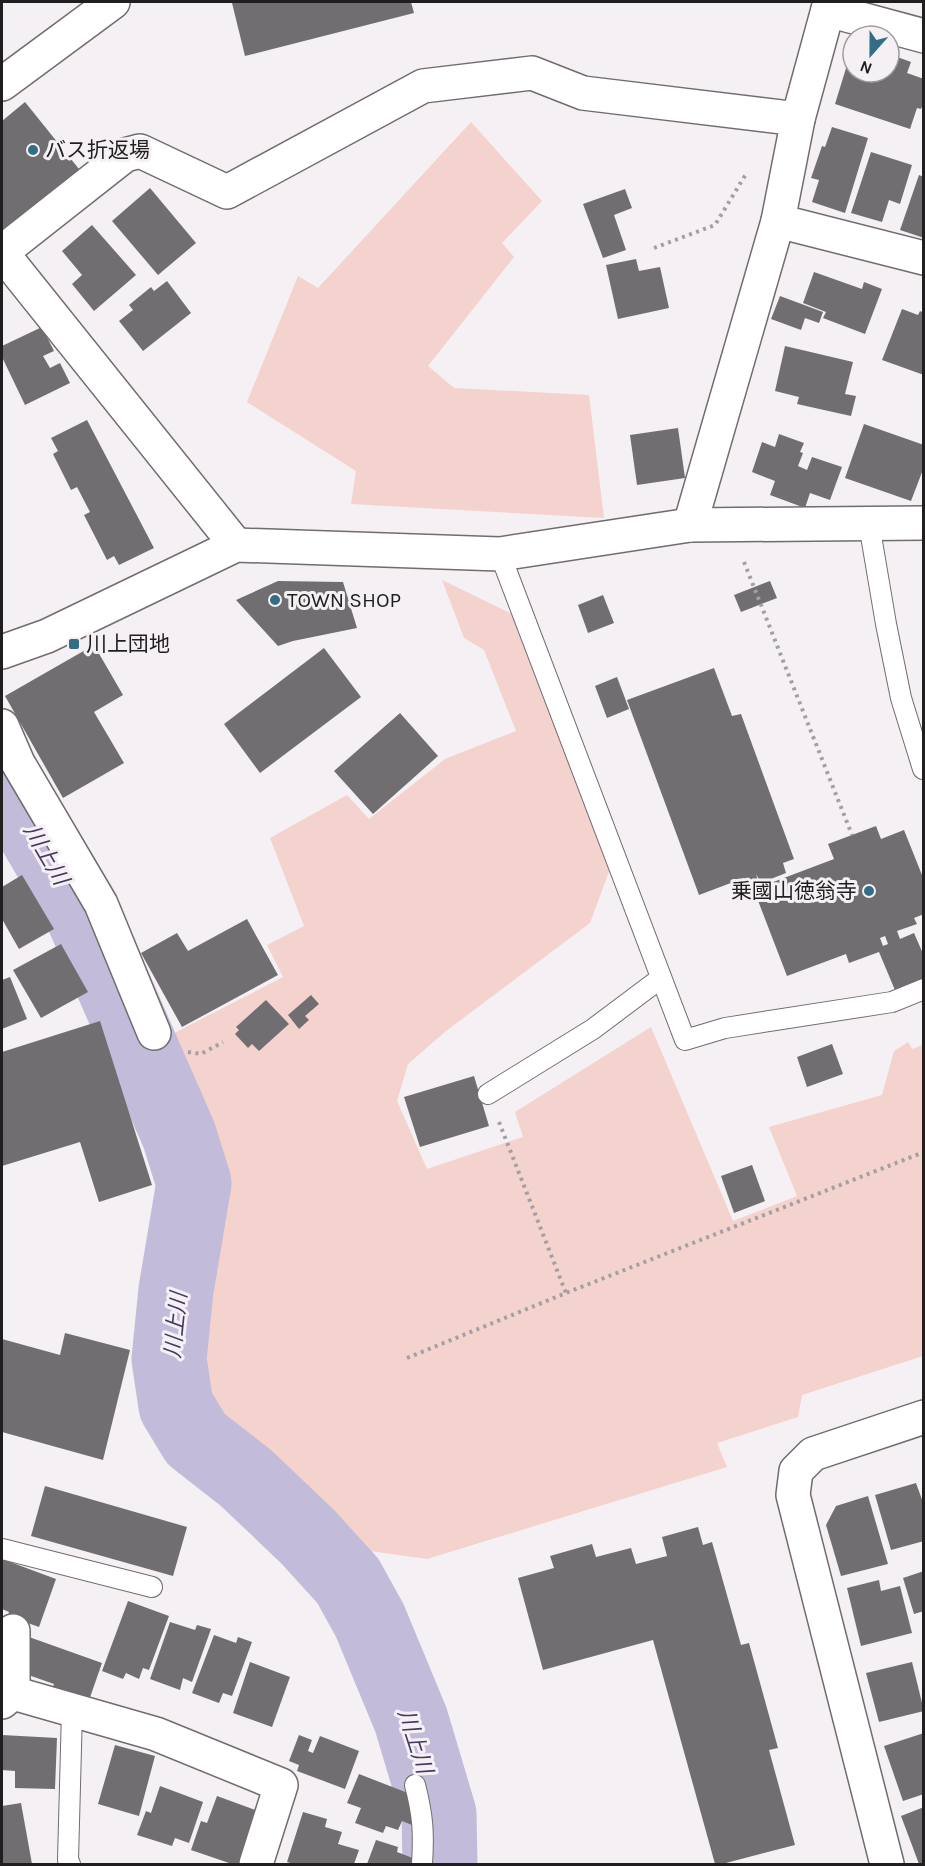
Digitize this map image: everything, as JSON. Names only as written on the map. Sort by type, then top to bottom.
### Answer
[{"type":"street","points":[[2,84],[113,2]]},
{"type":"street","points":[[690,525],[778,220],[798,119],[829,5],[924,36]]},
{"type":"street","points":[[237,545],[2,252],[126,155],[140,151],[227,192],[423,86],[532,73],[583,93],[798,119]]},
{"type":"street","points":[[778,220],[924,258]]},
{"type":"street","points":[[2,652],[46,636],[237,545],[500,554],[690,525],[924,523]]},
{"type":"street","points":[[2,726],[18,763],[101,904],[154,1033]]},
{"type":"street","points":[[887,1864],[794,1495],[796,1472],[813,1454],[924,1417]]},
{"type":"street","points":[[8,1625],[7,1698],[72,1711],[156,1734],[281,1785],[256,1864]]},
{"type":"lane","points":[[868,524],[901,698],[923,769]]},
{"type":"lane","points":[[500,554],[684,1040],[725,1028],[892,1002],[924,989]]},
{"type":"lane","points":[[488,1094],[593,1029],[661,978]]},
{"type":"lane","points":[[2,1550],[152,1587]]},
{"type":"lane","points":[[70,1864],[68,1860],[72,1711]]},
{"type":"lane","points":[[415,1785],[422,1812],[424,1836],[422,1864]]},
{"type":"path","points":[[654,248],[715,225]]},
{"type":"path","points":[[729,525],[852,835]]},
{"type":"path","points":[[488,1094],[566,1293]]},
{"type":"path","points":[[407,1358],[924,1152]]},
{"type":"shaded area","points":[[471,122],[542,201],[502,243],[514,257],[428,366],[454,388],[589,395],[604,518],[351,504],[356,471],[247,402],[298,276],[318,288]]},
{"type":"shaded area","points":[[442,580],[514,615],[611,866],[590,923],[446,1031],[408,1064],[397,1101],[427,1169],[523,1137],[515,1112],[651,1027],[733,1221],[797,1196],[769,1127],[882,1095],[894,1051],[908,1042],[912,1049],[923,1045],[923,1356],[802,1395],[798,1417],[717,1443],[727,1467],[427,1559],[334,1546],[213,1441],[191,1408],[181,1370],[180,1329],[188,1254],[200,1184],[185,1129],[153,1044],[283,977],[267,945],[304,926],[270,838],[347,795],[369,819],[445,759],[516,731],[484,650],[464,638]]},
{"type":"building","points":[[411,2],[414,13],[245,56],[232,3]]},
{"type":"building","points":[[901,58],[911,62],[907,73],[924,79],[924,101],[921,109],[917,108],[910,129],[835,104],[841,84],[901,84]]},
{"type":"building","name":"バス折返場","points":[[25,102],[87,179],[2,247],[2,121]]},
{"type":"building","points":[[832,127],[868,138],[845,213],[812,202],[819,180],[811,178],[822,146],[825,147]]},
{"type":"building","points":[[871,152],[912,165],[900,204],[889,200],[882,222],[851,213]]},
{"type":"building","points":[[919,175],[924,177],[924,238],[900,230]]},
{"type":"building","points":[[150,188],[196,243],[158,275],[112,221]]},
{"type":"building","points":[[625,189],[632,208],[614,215],[626,250],[603,258],[583,204]]},
{"type":"building","points":[[92,225],[136,275],[94,311],[72,284],[82,275],[62,251]]},
{"type":"building","points":[[636,259],[639,271],[660,267],[669,308],[618,319],[606,265]]},
{"type":"building","points":[[814,272],[862,289],[864,282],[882,289],[865,334],[823,318],[826,312],[803,303]]},
{"type":"building","points":[[167,281],[191,313],[143,351],[119,321],[133,310],[129,305],[151,287],[154,291]]},
{"type":"building","points":[[780,296],[823,312],[819,323],[805,318],[801,330],[771,319]]},
{"type":"building","points":[[902,309],[918,315],[920,311],[924,313],[924,375],[882,360]]},
{"type":"building","points":[[42,327],[54,351],[43,356],[50,368],[60,363],[70,383],[25,405],[2,357],[2,346]]},
{"type":"building","points":[[785,346],[853,362],[845,394],[856,396],[851,416],[797,404],[799,397],[775,391]]},
{"type":"building","points":[[87,420],[154,548],[119,565],[114,556],[107,560],[84,515],[90,512],[77,487],[71,490],[53,454],[58,451],[51,438]]},
{"type":"building","points":[[864,424],[924,445],[924,467],[911,501],[845,478]]},
{"type":"building","points":[[678,428],[685,478],[637,485],[630,435]]},
{"type":"building","points":[[779,434],[804,443],[798,466],[807,470],[812,457],[842,467],[830,500],[810,493],[805,508],[770,495],[775,481],[752,472],[762,442],[775,447]]},
{"type":"building","points":[[278,581],[343,582],[357,628],[278,646],[236,600]]},
{"type":"building","points":[[770,581],[777,598],[741,612],[734,595]]},
{"type":"building","points":[[603,595],[614,623],[588,633],[578,605]]},
{"type":"building","points":[[94,645],[123,695],[94,712],[124,763],[63,798],[5,696]]},
{"type":"building","points":[[324,648],[361,697],[260,773],[224,724]]},
{"type":"building","points":[[714,668],[732,716],[741,714],[794,859],[783,863],[786,873],[761,883],[756,874],[760,887],[834,859],[828,844],[876,826],[881,839],[904,830],[924,880],[924,914],[914,918],[917,924],[897,931],[900,939],[914,933],[924,956],[924,984],[897,995],[879,952],[849,963],[846,954],[787,976],[757,898],[752,900],[744,878],[699,895],[627,700]],"holes":[[[885,936],[888,944],[883,946],[880,938]]]},
{"type":"building","points":[[617,677],[629,709],[607,718],[595,686]]},
{"type":"building","points":[[400,713],[438,756],[373,814],[334,771]]},
{"type":"building","points":[[22,875],[54,929],[19,949],[2,919],[2,887]]},
{"type":"building","points":[[247,919],[278,975],[182,1027],[141,953],[177,933],[188,951]]},
{"type":"building","points":[[61,944],[88,992],[41,1018],[13,970]]},
{"type":"building","points":[[10,977],[27,1019],[2,1029],[2,980]]},
{"type":"building","points":[[311,995],[319,1004],[305,1016],[309,1020],[299,1029],[288,1015]]},
{"type":"building","points":[[266,1000],[289,1024],[259,1051],[252,1044],[248,1048],[235,1034],[239,1030],[236,1027]]},
{"type":"building","points":[[100,1021],[152,1185],[99,1202],[80,1142],[2,1166],[2,1052]]},
{"type":"building","points":[[832,1044],[843,1074],[807,1087],[797,1057]]},
{"type":"building","points":[[474,1076],[489,1126],[420,1147],[404,1097]]},
{"type":"building","points":[[752,1165],[765,1201],[734,1213],[721,1176]]},
{"type":"building","points":[[65,1333],[130,1350],[103,1460],[2,1432],[2,1339],[60,1355]]},
{"type":"building","points":[[916,1483],[924,1505],[924,1541],[891,1550],[875,1495]]},
{"type":"building","points":[[45,1486],[187,1527],[173,1576],[31,1536]]},
{"type":"building","points":[[868,1496],[888,1564],[841,1576],[826,1525],[836,1506]]},
{"type":"building","points":[[698,1527],[703,1545],[712,1542],[741,1645],[749,1643],[778,1748],[769,1750],[795,1845],[722,1864],[715,1864],[653,1640],[543,1670],[518,1578],[554,1568],[550,1556],[592,1544],[596,1557],[631,1548],[636,1564],[667,1556],[662,1537]]},
{"type":"building","points":[[2,1559],[56,1579],[39,1627],[8,1616],[9,1612],[2,1609]]},
{"type":"building","points":[[924,1571],[924,1611],[914,1614],[903,1578]]},
{"type":"building","points":[[879,1580],[881,1591],[900,1586],[912,1633],[861,1646],[847,1588]]},
{"type":"building","points":[[128,1601],[169,1616],[149,1670],[143,1668],[139,1679],[126,1673],[123,1679],[102,1671]]},
{"type":"building","points":[[170,1622],[195,1630],[197,1625],[211,1629],[192,1682],[183,1678],[180,1690],[150,1679]]},
{"type":"building","points":[[214,1635],[236,1643],[238,1637],[252,1642],[232,1696],[223,1693],[219,1703],[192,1693]]},
{"type":"building","points":[[29,1637],[102,1663],[87,1706],[50,1694],[54,1684],[17,1671]]},
{"type":"building","points":[[250,1662],[290,1677],[272,1727],[233,1713]]},
{"type":"building","points":[[912,1662],[924,1711],[879,1722],[866,1673]]},
{"type":"building","points":[[924,1733],[924,1794],[903,1801],[884,1746]]},
{"type":"building","points":[[2,1735],[57,1738],[55,1789],[15,1788],[15,1771],[2,1770]]},
{"type":"building","points":[[299,1735],[312,1740],[308,1751],[313,1753],[320,1736],[359,1751],[345,1789],[297,1771],[299,1765],[289,1761]]},
{"type":"building","points":[[115,1745],[155,1756],[139,1816],[98,1804]]},
{"type":"building","points":[[359,1774],[413,1795],[409,1807],[418,1810],[412,1825],[402,1821],[398,1830],[386,1826],[383,1833],[355,1823],[361,1808],[347,1803]]},
{"type":"building","points":[[160,1786],[203,1802],[189,1843],[175,1838],[172,1846],[137,1835],[146,1811],[151,1813]]},
{"type":"building","points":[[217,1796],[258,1811],[238,1864],[191,1850],[201,1821],[207,1823]]},
{"type":"building","points":[[21,1803],[32,1864],[2,1864],[2,1806]]},
{"type":"building","points":[[924,1807],[924,1864],[919,1864],[901,1816]]},
{"type":"building","points":[[303,1812],[327,1819],[325,1827],[342,1832],[338,1844],[359,1850],[354,1864],[287,1862]]},
{"type":"building","points":[[376,1840],[398,1847],[397,1852],[418,1860],[416,1864],[367,1864]]},
{"type":"waterway","name":"川上川","points":[[2,776],[80,909],[179,1135],[194,1183],[176,1290],[169,1359],[176,1406],[196,1439],[246,1478],[308,1537],[348,1581],[370,1621],[411,1720],[439,1814],[440,1864]]},
{"type":"place","name":"バス折返場","points":[[33,150]]},
{"type":"place","name":"TOWN SHOP","points":[[275,600]]},
{"type":"place","name":"川上団地","points":[[74,644]]},
{"type":"place","name":"乗國山徳翁寺","points":[[869,891]]}]
